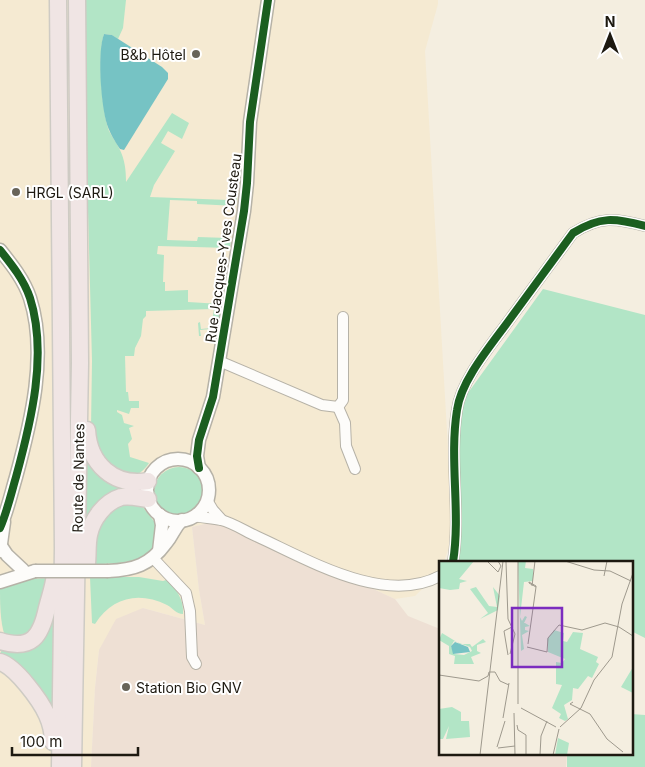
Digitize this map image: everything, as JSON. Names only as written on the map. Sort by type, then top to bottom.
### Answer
[{"type":"highway","name":"Route de Nantes","points":[[58,0],[63,548],[60,767]]},
{"type":"highway","name":"Route de Nantes","points":[[73,761],[80,376],[77,0]]},
{"type":"highway","points":[[80,376],[88,391],[89,446],[98,464],[111,475],[126,482],[140,483],[148,481]]},
{"type":"highway","points":[[73,761],[83,726],[89,534],[93,521],[102,509],[112,501],[132,496],[148,499]]},
{"type":"highway","points":[[0,641],[24,644],[32,640],[39,632],[45,621],[47,607],[54,587],[56,559],[63,548]]},
{"type":"highway","points":[[0,662],[14,671],[46,713],[53,732],[53,767]]},
{"type":"street","name":"Rue Jacques-Yves Cousteau","points":[[199,468],[197,456],[199,440],[212,402],[244,211],[250,122],[268,0]]},
{"type":"street","points":[[453,561],[456,542],[455,430],[457,408],[463,392],[480,361],[573,233],[588,224],[605,220],[631,222],[645,226]]},
{"type":"street","points":[[0,251],[22,279],[30,296],[36,318],[39,341],[38,366],[25,445],[2,524],[1,549],[6,555],[29,570]]},
{"type":"street","points":[[338,407],[343,400],[343,317]]},
{"type":"street","points":[[219,361],[322,405],[338,407]]},
{"type":"street","points":[[338,407],[345,423],[346,446],[355,469]]},
{"type":"street","name":"Rue Jacques-Yves Cousteau","points":[[181,459],[199,440]]},
{"type":"street","points":[[0,572],[29,570],[108,571],[140,566],[168,542],[174,528],[188,518],[202,509],[207,500],[209,492],[205,475],[191,462],[181,459],[170,460],[161,465],[153,472],[148,481],[148,499],[160,515],[174,520],[188,518],[222,520],[323,566],[362,581],[400,586],[420,584],[439,576]]},
{"type":"street","points":[[207,500],[222,520]]},
{"type":"street","points":[[160,515],[162,525],[156,554],[186,593],[190,612],[192,657],[196,664]]},
{"type":"street","points":[[0,582],[29,570]]},
{"type":"shaded area","points":[[0,0],[438,0],[425,51],[453,535],[444,561],[439,561],[439,573],[415,596],[395,599],[222,520],[192,527],[205,625],[143,608],[99,650],[91,767],[0,767]]},
{"type":"shaded area","points":[[222,520],[395,599],[408,616],[439,629],[439,754],[567,754],[566,767],[91,767],[99,650],[116,619],[143,608],[205,625],[192,527]]},
{"type":"green space","points":[[84,0],[126,0],[123,28],[118,39],[112,35],[104,34],[101,68],[102,97],[106,122],[123,156],[126,182],[172,113],[189,123],[182,139],[168,131],[161,143],[175,151],[154,185],[150,197],[229,200],[235,195],[237,196],[236,206],[197,204],[197,201],[170,200],[167,240],[197,241],[198,237],[228,238],[228,240],[231,240],[230,248],[158,246],[157,254],[164,255],[163,282],[165,282],[165,291],[188,290],[188,302],[221,304],[216,336],[209,335],[210,329],[200,330],[201,336],[199,336],[198,323],[200,322],[201,329],[211,328],[214,309],[146,311],[141,336],[135,348],[134,356],[125,356],[126,392],[128,392],[129,401],[139,401],[139,408],[131,408],[129,414],[117,410],[122,415],[124,423],[134,426],[129,428],[132,439],[128,444],[130,457],[149,463],[137,474],[131,475],[119,472],[99,459],[91,428],[92,361]]},
{"type":"green space","points":[[543,289],[645,315],[645,638],[632,632],[632,561],[459,561],[457,408]]},
{"type":"green space","points":[[87,453],[130,486],[116,496],[84,552],[84,469]]},
{"type":"green space","points":[[179,467],[189,469],[197,474],[202,482],[204,492],[202,502],[197,510],[189,515],[179,517],[169,515],[161,510],[156,502],[154,492],[156,482],[161,474],[169,469]]},
{"type":"green space","points":[[138,501],[157,525],[156,542],[150,551],[144,556],[126,562],[90,564],[95,529],[116,503]]},
{"type":"green space","points":[[90,577],[139,577],[166,580],[179,595],[183,614],[157,601],[136,598],[118,602],[109,608],[95,624],[92,623]]},
{"type":"green space","points":[[51,578],[49,602],[25,639],[5,636],[1,619],[0,586],[26,579]]},
{"type":"green space","points":[[50,620],[56,620],[54,711],[0,655],[2,649]]},
{"type":"green space","points":[[632,714],[645,715],[645,767],[567,767],[567,754],[632,754]]},
{"type":"water","points":[[104,34],[112,35],[162,67],[168,73],[168,79],[124,150],[120,149],[112,136],[104,113],[100,64]]},
{"type":"cycle path","points":[[199,468],[197,456],[199,440],[213,397],[244,211],[250,122],[268,0]]},
{"type":"cycle path","points":[[453,561],[456,524],[455,429],[457,410],[464,387],[486,351],[573,233],[591,224],[608,220],[625,221],[645,226]]},
{"type":"cycle path","points":[[0,250],[17,273],[30,298],[38,342],[32,411],[16,477],[0,528]]},
{"type":"place","name":"B&b Hôtel","points":[[196,54]]},
{"type":"place","name":"HRGL (SARL)","points":[[16,192]]},
{"type":"place","name":"Station Bio GNV","points":[[126,687]]}]
